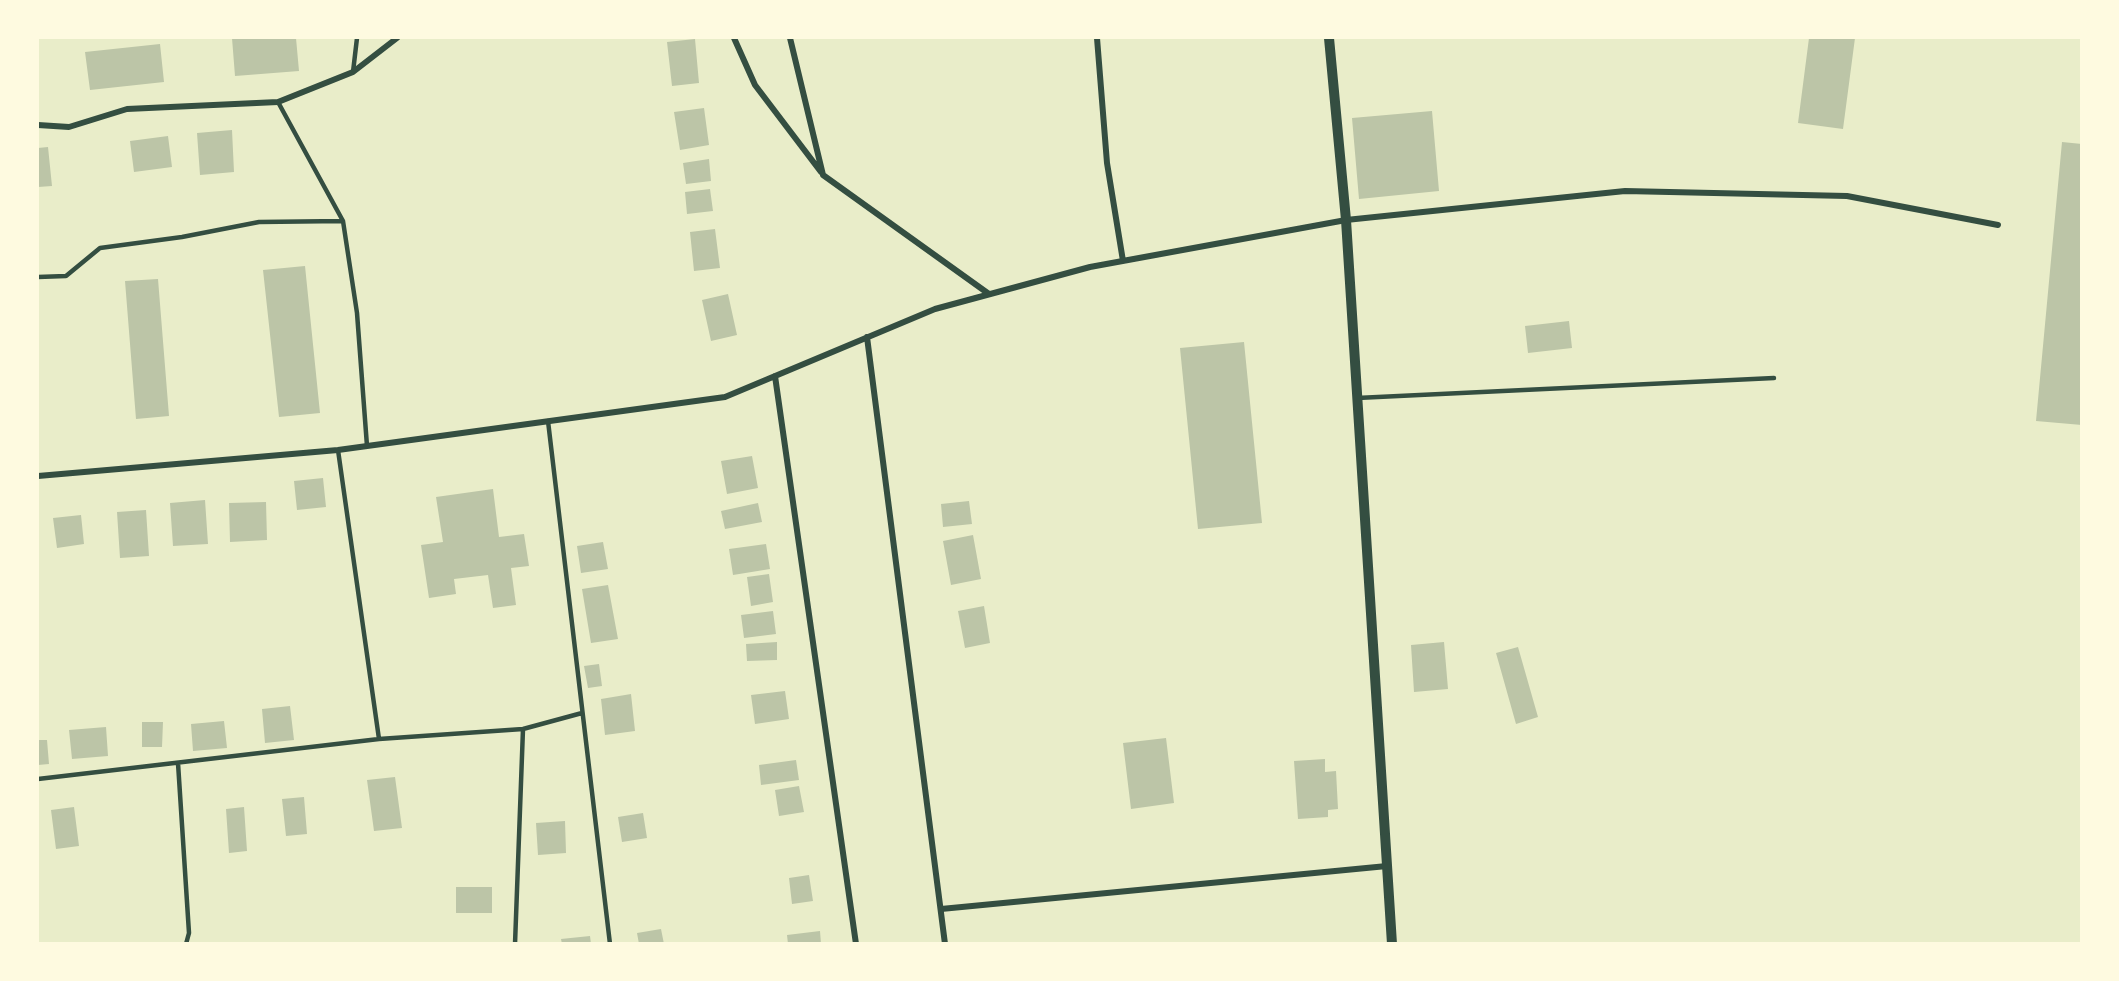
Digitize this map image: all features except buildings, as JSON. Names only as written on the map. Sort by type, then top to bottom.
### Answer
[{"type":"street","points":[[38,125],[69,127],[127,109],[278,102],[353,72],[398,38]]},
{"type":"street","points":[[734,38],[755,85],[823,175],[989,294]]},
{"type":"street","points":[[790,38],[823,175]]},
{"type":"street","points":[[1097,38],[1107,163],[1123,261]]},
{"type":"street","points":[[1329,38],[1346,220],[1392,944]]},
{"type":"street","points":[[38,476],[338,450],[725,397],[935,309],[1090,267],[1346,220],[1625,191],[1847,196],[1998,225]]},
{"type":"street","points":[[867,337],[945,944]]},
{"type":"street","points":[[776,376],[856,944]]},
{"type":"street","points":[[941,909],[1387,866]]},
{"type":"lane","points":[[353,72],[357,38]]},
{"type":"lane","points":[[278,102],[343,221],[357,314],[367,446]]},
{"type":"lane","points":[[38,278],[66,276],[100,248],[182,237],[259,222],[343,221]]},
{"type":"lane","points":[[1357,398],[1774,378]]},
{"type":"lane","points":[[548,421],[610,944]]},
{"type":"lane","points":[[338,450],[379,739]]},
{"type":"lane","points":[[38,779],[379,739],[523,729],[582,713]]},
{"type":"lane","points":[[515,944],[523,729]]},
{"type":"lane","points":[[178,763],[189,933],[186,944]]}]
